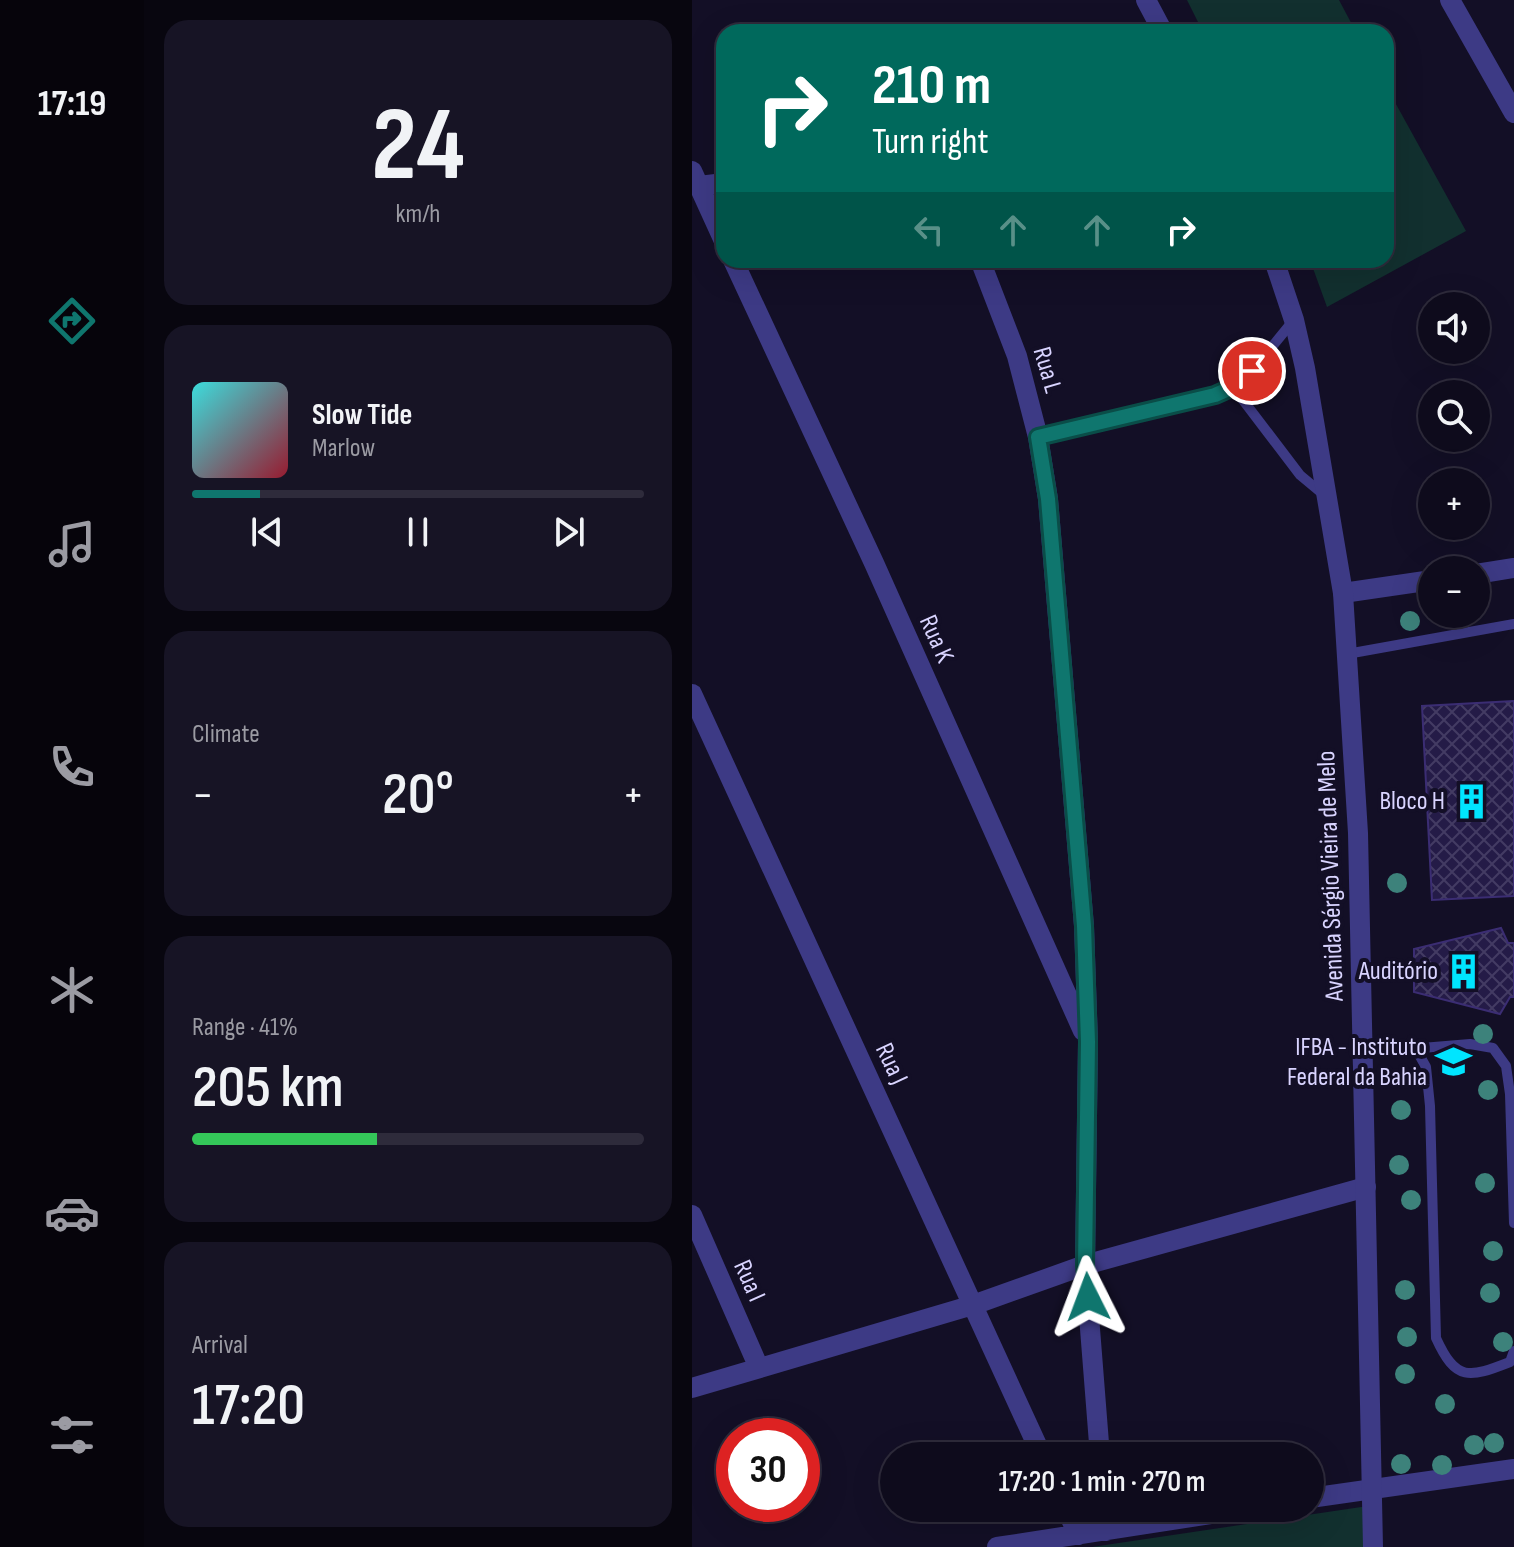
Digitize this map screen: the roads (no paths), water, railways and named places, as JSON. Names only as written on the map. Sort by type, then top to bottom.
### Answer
[{"type":"street","points":[[1146,0],[1159,24]]},
{"type":"street","points":[[1450,0],[1514,113]]},
{"type":"street","points":[[695,179],[716,182]]},
{"type":"street","points":[[695,179],[716,224]]},
{"type":"street","name":"Rua K","points":[[737,268],[874,563],[1088,1042]]},
{"type":"street","name":"Rua L","points":[[983,268],[1017,356],[1038,437],[1048,499],[1081,894],[1088,1042],[1085,1265],[1099,1442]]},
{"type":"street","name":"Avenida Sérgio Vieira de Melo","points":[[1277,268],[1294,320],[1305,368],[1343,593],[1358,833],[1373,1547]]},
{"type":"street","points":[[1490,572],[1514,568]]},
{"type":"street","points":[[1343,593],[1418,582]]},
{"type":"street","name":"Rua J","points":[[692,694],[1036,1442]]},
{"type":"street","points":[[692,1388],[973,1305],[1085,1265],[1366,1187]]},
{"type":"street","name":"Rua I","points":[[692,1215],[759,1368]]},
{"type":"street","points":[[1324,1496],[1514,1469]]},
{"type":"street","points":[[1072,1522],[1078,1535]]},
{"type":"street","points":[[1105,1522],[1106,1531]]},
{"type":"street","points":[[1004,1546],[1162,1522]]},
{"type":"lane","points":[[1038,437],[1215,395],[1233,387],[1252,371],[1294,320]]},
{"type":"lane","points":[[1233,387],[1300,475],[1327,497]]},
{"type":"lane","points":[[1347,654],[1514,624]]},
{"type":"lane","points":[[1362,1053],[1470,1044],[1493,1048],[1506,1066],[1510,1094],[1514,1223]]},
{"type":"lane","points":[[1416,1049],[1426,1067],[1430,1106],[1436,1338],[1445,1360],[1464,1374],[1480,1374],[1510,1362],[1514,1351]]},
{"type":"place","name":"Bloco H","points":[[1471,801]]},
{"type":"place","name":"Auditório","points":[[1464,971]]},
{"type":"place","name":"IFBA - Instituto Federal da Bahia","points":[[1453,1062]]}]
